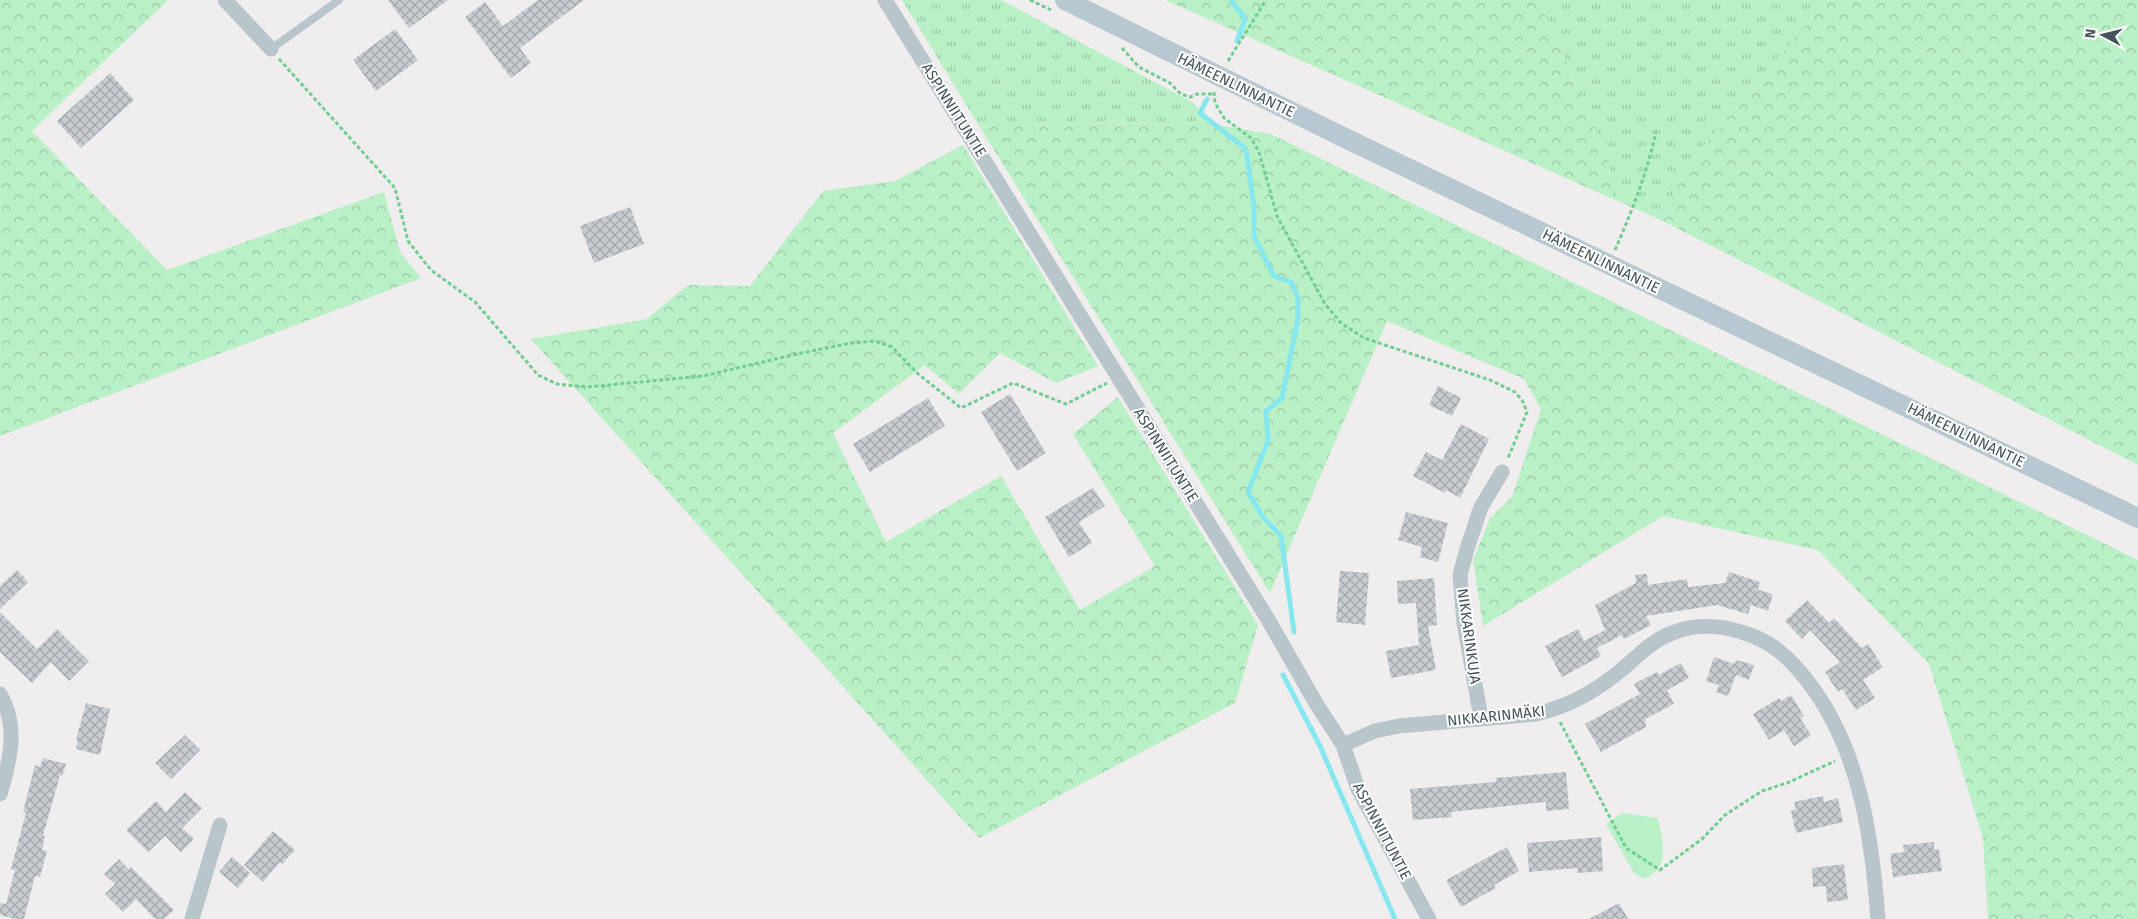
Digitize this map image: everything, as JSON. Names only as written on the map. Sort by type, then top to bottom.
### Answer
[{"type":"main road","name":"HÄMEENLINNANTIE","points":[[1061,6],[1347,139],[2138,518]]},
{"type":"street","points":[[225,0],[271,49]]},
{"type":"street","name":"ASPINNIITUNTIE","points":[[885,0],[1261,608],[1342,745],[1358,789],[1429,919]]},
{"type":"street","name":"NIKKARINKUJA","points":[[1481,718],[1464,623],[1460,575],[1481,507],[1502,472]]},
{"type":"street","name":"NIKKARINMÄKI","points":[[1342,745],[1375,731],[1399,726],[1536,714],[1556,710],[1595,690],[1655,641],[1674,632],[1712,626],[1749,634],[1768,642],[1796,666],[1829,712],[1848,754],[1858,785],[1872,852],[1878,919]]},
{"type":"street","points":[[0,694],[9,714],[12,728],[9,761],[0,794]]},
{"type":"street","points":[[192,919],[220,825]]},
{"type":"lane","points":[[271,49],[339,0]]},
{"type":"path","points":[[1030,0],[1061,6]]},
{"type":"path","points":[[1227,64],[1239,41],[1266,0]]},
{"type":"path","points":[[1116,42],[1139,67],[1170,83],[1181,94],[1190,97],[1197,94],[1213,94],[1215,103],[1224,118],[1250,138],[1259,152],[1277,216],[1325,304],[1341,323],[1364,338],[1490,380],[1515,392],[1522,400],[1527,412],[1502,472]]},
{"type":"path","points":[[271,49],[395,188],[408,240],[431,270],[475,302],[538,375],[557,384],[587,388],[703,376],[851,343],[875,342],[892,347],[917,373],[962,408],[1013,384],[1066,404],[1119,377]]},
{"type":"path","points":[[1608,264],[1634,208],[1650,160],[1656,132]]},
{"type":"path","points":[[1559,719],[1626,848],[1660,870],[1702,839],[1725,815],[1762,791],[1787,783],[1848,754]]},
{"type":"green space","points":[[0,0],[168,0],[32,131],[167,270],[384,192],[400,252],[421,278],[0,436]]},
{"type":"green space","points":[[902,0],[1001,0],[1194,103],[1211,124],[995,123],[981,129]]},
{"type":"green space","points":[[1165,0],[1539,0],[1608,158],[1613,199]]},
{"type":"green space","points":[[1539,0],[1827,0],[1686,167],[1661,220],[1613,199],[1608,158]]},
{"type":"green space","points":[[1827,0],[2138,0],[2138,465],[1661,220],[1686,167]]},
{"type":"green space","points":[[995,123],[1211,124],[1271,134],[2138,560],[2138,919],[1988,919],[1983,838],[1929,664],[1818,550],[1663,516],[1483,626],[1473,560],[1490,518],[1512,497],[1541,409],[1524,379],[1387,321],[1270,593],[981,129]]},
{"type":"green space","points":[[963,145],[1098,366],[1056,383],[1000,353],[959,394],[925,365],[833,433],[886,542],[1001,476],[1080,610],[1155,566],[1073,434],[1118,397],[1258,625],[1235,703],[979,838],[531,339],[647,319],[688,285],[750,286],[823,191],[895,181]]},
{"type":"green space","points":[[1622,813],[1658,818],[1663,844],[1662,860],[1659,867],[1645,879],[1634,873],[1606,824]]},
{"type":"building","points":[[388,0],[448,0],[409,28]]},
{"type":"building","points":[[538,0],[584,0],[520,48],[531,63],[511,78],[465,17],[485,2],[503,26]]},
{"type":"building","points":[[395,29],[418,60],[376,91],[353,60]]},
{"type":"building","points":[[110,73],[134,100],[81,148],[57,121]]},
{"type":"building","points":[[630,207],[644,244],[594,263],[580,226]]},
{"type":"building","points":[[1438,386],[1461,398],[1452,416],[1429,405]]},
{"type":"building","points":[[1010,394],[1046,453],[1017,471],[981,412]]},
{"type":"building","points":[[928,398],[945,426],[870,472],[853,444]]},
{"type":"building","points":[[1461,424],[1489,439],[1460,498],[1446,490],[1445,493],[1413,476],[1426,452],[1442,460]]},
{"type":"building","points":[[1093,488],[1105,506],[1079,522],[1092,543],[1069,557],[1045,517]]},
{"type":"building","points":[[1406,512],[1448,523],[1438,562],[1420,557],[1422,547],[1398,540]]},
{"type":"building","points":[[17,570],[28,582],[0,609],[0,586]]},
{"type":"building","points":[[1340,571],[1369,573],[1365,625],[1336,622]]},
{"type":"building","points":[[1729,572],[1760,582],[1758,590],[1773,594],[1768,611],[1751,605],[1748,614],[1717,605],[1646,616],[1651,625],[1624,639],[1622,635],[1597,648],[1601,656],[1562,677],[1545,646],[1578,629],[1584,641],[1605,630],[1595,605],[1636,583],[1635,575],[1647,574],[1648,585],[1687,579],[1688,587],[1725,583]]},
{"type":"building","points":[[1434,578],[1437,625],[1428,626],[1436,670],[1391,678],[1386,651],[1419,645],[1416,603],[1398,604],[1397,581]]},
{"type":"building","points":[[1807,600],[1829,623],[1834,618],[1862,648],[1868,644],[1883,667],[1863,680],[1875,698],[1856,710],[1842,689],[1838,692],[1825,672],[1840,662],[1810,630],[1802,639],[1785,621]]},
{"type":"building","points":[[0,612],[37,649],[57,629],[89,661],[69,681],[51,662],[32,683],[0,652]]},
{"type":"building","points":[[1714,657],[1734,664],[1736,660],[1754,665],[1749,680],[1736,675],[1728,696],[1716,692],[1719,685],[1706,681]]},
{"type":"building","points":[[1681,663],[1689,678],[1667,690],[1674,704],[1645,719],[1646,727],[1601,752],[1585,724],[1640,694],[1634,684],[1657,672],[1659,675]]},
{"type":"building","points":[[1791,695],[1804,716],[1800,718],[1811,735],[1794,746],[1784,730],[1769,740],[1753,714],[1779,698],[1781,701]]},
{"type":"building","points":[[86,703],[110,709],[100,755],[76,749],[78,741],[76,740]]},
{"type":"building","points":[[185,735],[200,750],[171,779],[155,763]]},
{"type":"building","points":[[43,758],[66,764],[62,776],[60,775],[43,836],[45,836],[42,850],[47,851],[40,877],[35,876],[24,919],[15,919],[0,915],[0,903],[6,904],[15,870],[11,869],[26,813],[23,812],[35,765],[40,767]]},
{"type":"building","points":[[1566,772],[1569,809],[1546,811],[1546,802],[1451,812],[1452,817],[1413,820],[1410,789],[1496,782],[1496,778]]},
{"type":"building","points":[[185,792],[202,808],[182,828],[194,839],[181,852],[165,836],[148,852],[126,830],[156,801],[166,812]]},
{"type":"building","points":[[1823,796],[1824,802],[1838,798],[1843,822],[1796,833],[1791,811],[1796,809],[1794,802]]},
{"type":"building","points":[[273,831],[295,850],[282,864],[280,862],[263,882],[244,865]]},
{"type":"building","points":[[1601,837],[1603,871],[1578,873],[1577,868],[1529,872],[1527,843]]},
{"type":"building","points":[[1934,842],[1934,849],[1939,849],[1942,871],[1893,877],[1890,854],[1904,852],[1903,845]]},
{"type":"building","points":[[1507,847],[1519,871],[1494,885],[1496,888],[1461,907],[1446,880]]},
{"type":"building","points":[[232,857],[250,873],[238,888],[219,872]]},
{"type":"building","points":[[119,859],[129,870],[131,867],[174,910],[164,919],[155,919],[136,899],[123,912],[105,894],[115,884],[104,874]]},
{"type":"building","points":[[1844,864],[1848,900],[1827,902],[1826,886],[1813,887],[1812,868]]},
{"type":"building","points":[[1619,903],[1628,919],[1589,919]]},
{"type":"waterway","points":[[1231,0],[1245,19],[1237,41]]},
{"type":"waterway","points":[[1207,99],[1200,113],[1246,149],[1254,207],[1254,236],[1274,276],[1291,282],[1298,297],[1298,319],[1282,398],[1266,411],[1268,441],[1248,492],[1262,516],[1281,536],[1294,632]]},
{"type":"waterway","points":[[1283,675],[1320,746],[1395,919]]}]
